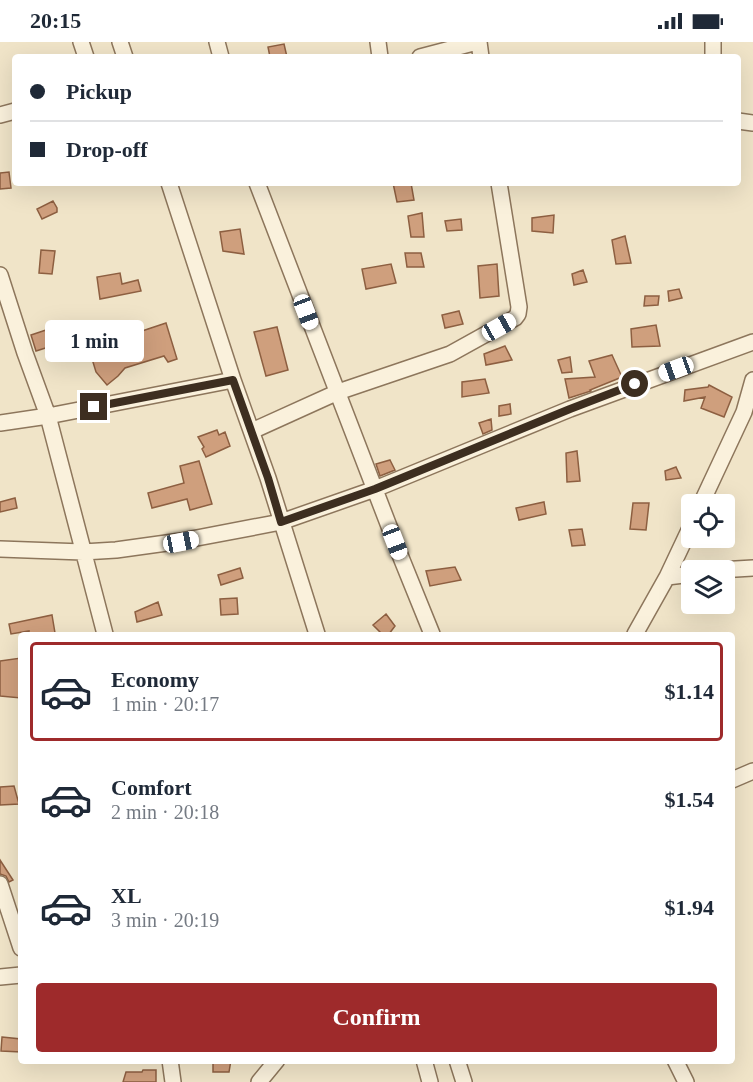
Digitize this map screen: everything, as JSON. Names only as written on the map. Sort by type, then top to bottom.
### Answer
[{"type":"street","points":[[432,54],[478,42]]},
{"type":"street","points":[[168,186],[268,478],[316,632]]},
{"type":"street","points":[[257,186],[431,632]]},
{"type":"street","points":[[252,431],[338,392],[450,354],[515,318],[519,307],[499,186]]},
{"type":"street","points":[[0,275],[48,416],[104,632]]},
{"type":"street","points":[[0,549],[83,552],[116,550],[181,542],[281,522],[375,489],[570,409],[753,342]]},
{"type":"street","points":[[0,423],[48,416],[233,380]]},
{"type":"street","points":[[706,494],[744,412],[753,380]]},
{"type":"street","points":[[636,632],[681,547]]},
{"type":"street","points":[[735,569],[753,568]]},
{"type":"street","points":[[667,577],[681,575]]},
{"type":"street","points":[[735,779],[753,771]]},
{"type":"street","points":[[0,884],[18,939]]},
{"type":"street","points":[[0,977],[18,975]]},
{"type":"street","points":[[171,1064],[173,1082]]},
{"type":"street","points":[[259,1082],[274,1064]]},
{"type":"street","points":[[425,1064],[430,1082]]},
{"type":"street","points":[[457,1064],[464,1082]]},
{"type":"street","points":[[677,1064],[686,1082]]},
{"type":"building","points":[[284,44],[286,54],[269,54],[268,47]]},
{"type":"building","points":[[9,172],[11,188],[0,189],[0,173]]},
{"type":"building","points":[[394,186],[412,186],[414,200],[397,202]]},
{"type":"building","points":[[53,201],[57,212],[42,219],[37,209]]},
{"type":"building","points":[[422,213],[424,237],[411,237],[408,216]]},
{"type":"building","points":[[554,215],[553,233],[532,231],[532,218]]},
{"type":"building","points":[[461,219],[462,230],[447,231],[445,221]]},
{"type":"building","points":[[240,229],[244,254],[223,251],[220,232]]},
{"type":"building","points":[[625,236],[631,263],[616,264],[612,240]]},
{"type":"building","points":[[41,250],[55,251],[52,274],[39,273]]},
{"type":"building","points":[[405,253],[421,253],[424,267],[407,267]]},
{"type":"building","points":[[391,264],[396,283],[366,289],[362,269]]},
{"type":"building","points":[[497,264],[499,296],[480,298],[478,266]]},
{"type":"building","points":[[583,270],[587,282],[574,285],[572,274]]},
{"type":"building","points":[[120,273],[122,284],[138,280],[141,291],[100,299],[97,277]]},
{"type":"building","points":[[679,289],[682,298],[669,301],[668,291]]},
{"type":"building","points":[[645,296],[659,296],[658,305],[644,306]]},
{"type":"building","points":[[459,311],[463,324],[445,328],[442,315]]},
{"type":"building","points":[[166,323],[177,359],[168,362],[164,356],[125,368],[107,385],[96,372],[89,349],[103,345],[99,332],[123,324],[127,336]]},
{"type":"building","points":[[656,325],[660,346],[632,347],[631,329]]},
{"type":"building","points":[[277,327],[288,370],[266,376],[254,332]]},
{"type":"building","points":[[49,329],[55,345],[36,351],[31,335]]},
{"type":"building","points":[[505,346],[512,360],[486,365],[484,354]]},
{"type":"building","points":[[612,355],[622,377],[569,398],[565,379],[595,377],[589,361]]},
{"type":"building","points":[[570,357],[572,372],[562,373],[558,360]]},
{"type":"building","points":[[485,379],[489,393],[462,397],[462,382]]},
{"type":"building","points":[[709,385],[732,397],[724,417],[701,408],[705,397],[684,401],[685,390]]},
{"type":"building","points":[[510,404],[511,414],[499,416],[499,406]]},
{"type":"building","points":[[491,419],[492,430],[483,434],[479,423]]},
{"type":"building","points":[[217,430],[219,435],[225,432],[230,446],[206,457],[202,449],[204,447],[198,437]]},
{"type":"building","points":[[577,451],[580,481],[567,482],[566,453]]},
{"type":"building","points":[[390,460],[395,470],[380,476],[376,464]]},
{"type":"building","points":[[199,461],[212,504],[190,510],[187,499],[152,508],[148,493],[184,483],[180,466]]},
{"type":"building","points":[[676,467],[681,478],[666,480],[665,471]]},
{"type":"building","points":[[15,498],[17,508],[0,512],[0,502]]},
{"type":"building","points":[[544,502],[546,514],[519,520],[516,508]]},
{"type":"building","points":[[633,503],[649,503],[646,530],[630,529]]},
{"type":"building","points":[[582,529],[585,545],[572,546],[569,530]]},
{"type":"building","points":[[455,567],[461,580],[430,586],[426,571]]},
{"type":"building","points":[[240,568],[243,578],[221,585],[218,575]]},
{"type":"building","points":[[237,598],[238,614],[221,615],[220,599]]},
{"type":"building","points":[[158,602],[162,615],[137,622],[135,612]]},
{"type":"building","points":[[386,614],[395,626],[390,632],[380,632],[373,625]]},
{"type":"building","points":[[52,615],[55,632],[29,631],[11,634],[9,624]]},
{"type":"building","points":[[18,658],[18,698],[0,696],[0,661]]},
{"type":"building","points":[[14,786],[18,804],[0,805],[0,787]]},
{"type":"building","points":[[0,860],[13,880],[9,882],[6,876],[0,874]]},
{"type":"building","points":[[2,1037],[18,1039],[18,1052],[1,1051]]},
{"type":"building","points":[[213,1064],[230,1064],[229,1072],[213,1072]]},
{"type":"building","points":[[143,1070],[156,1070],[156,1082],[123,1082],[126,1072],[142,1072]]},
{"type":"route","points":[[94,407],[233,380],[281,522],[375,489],[635,384]]}]
